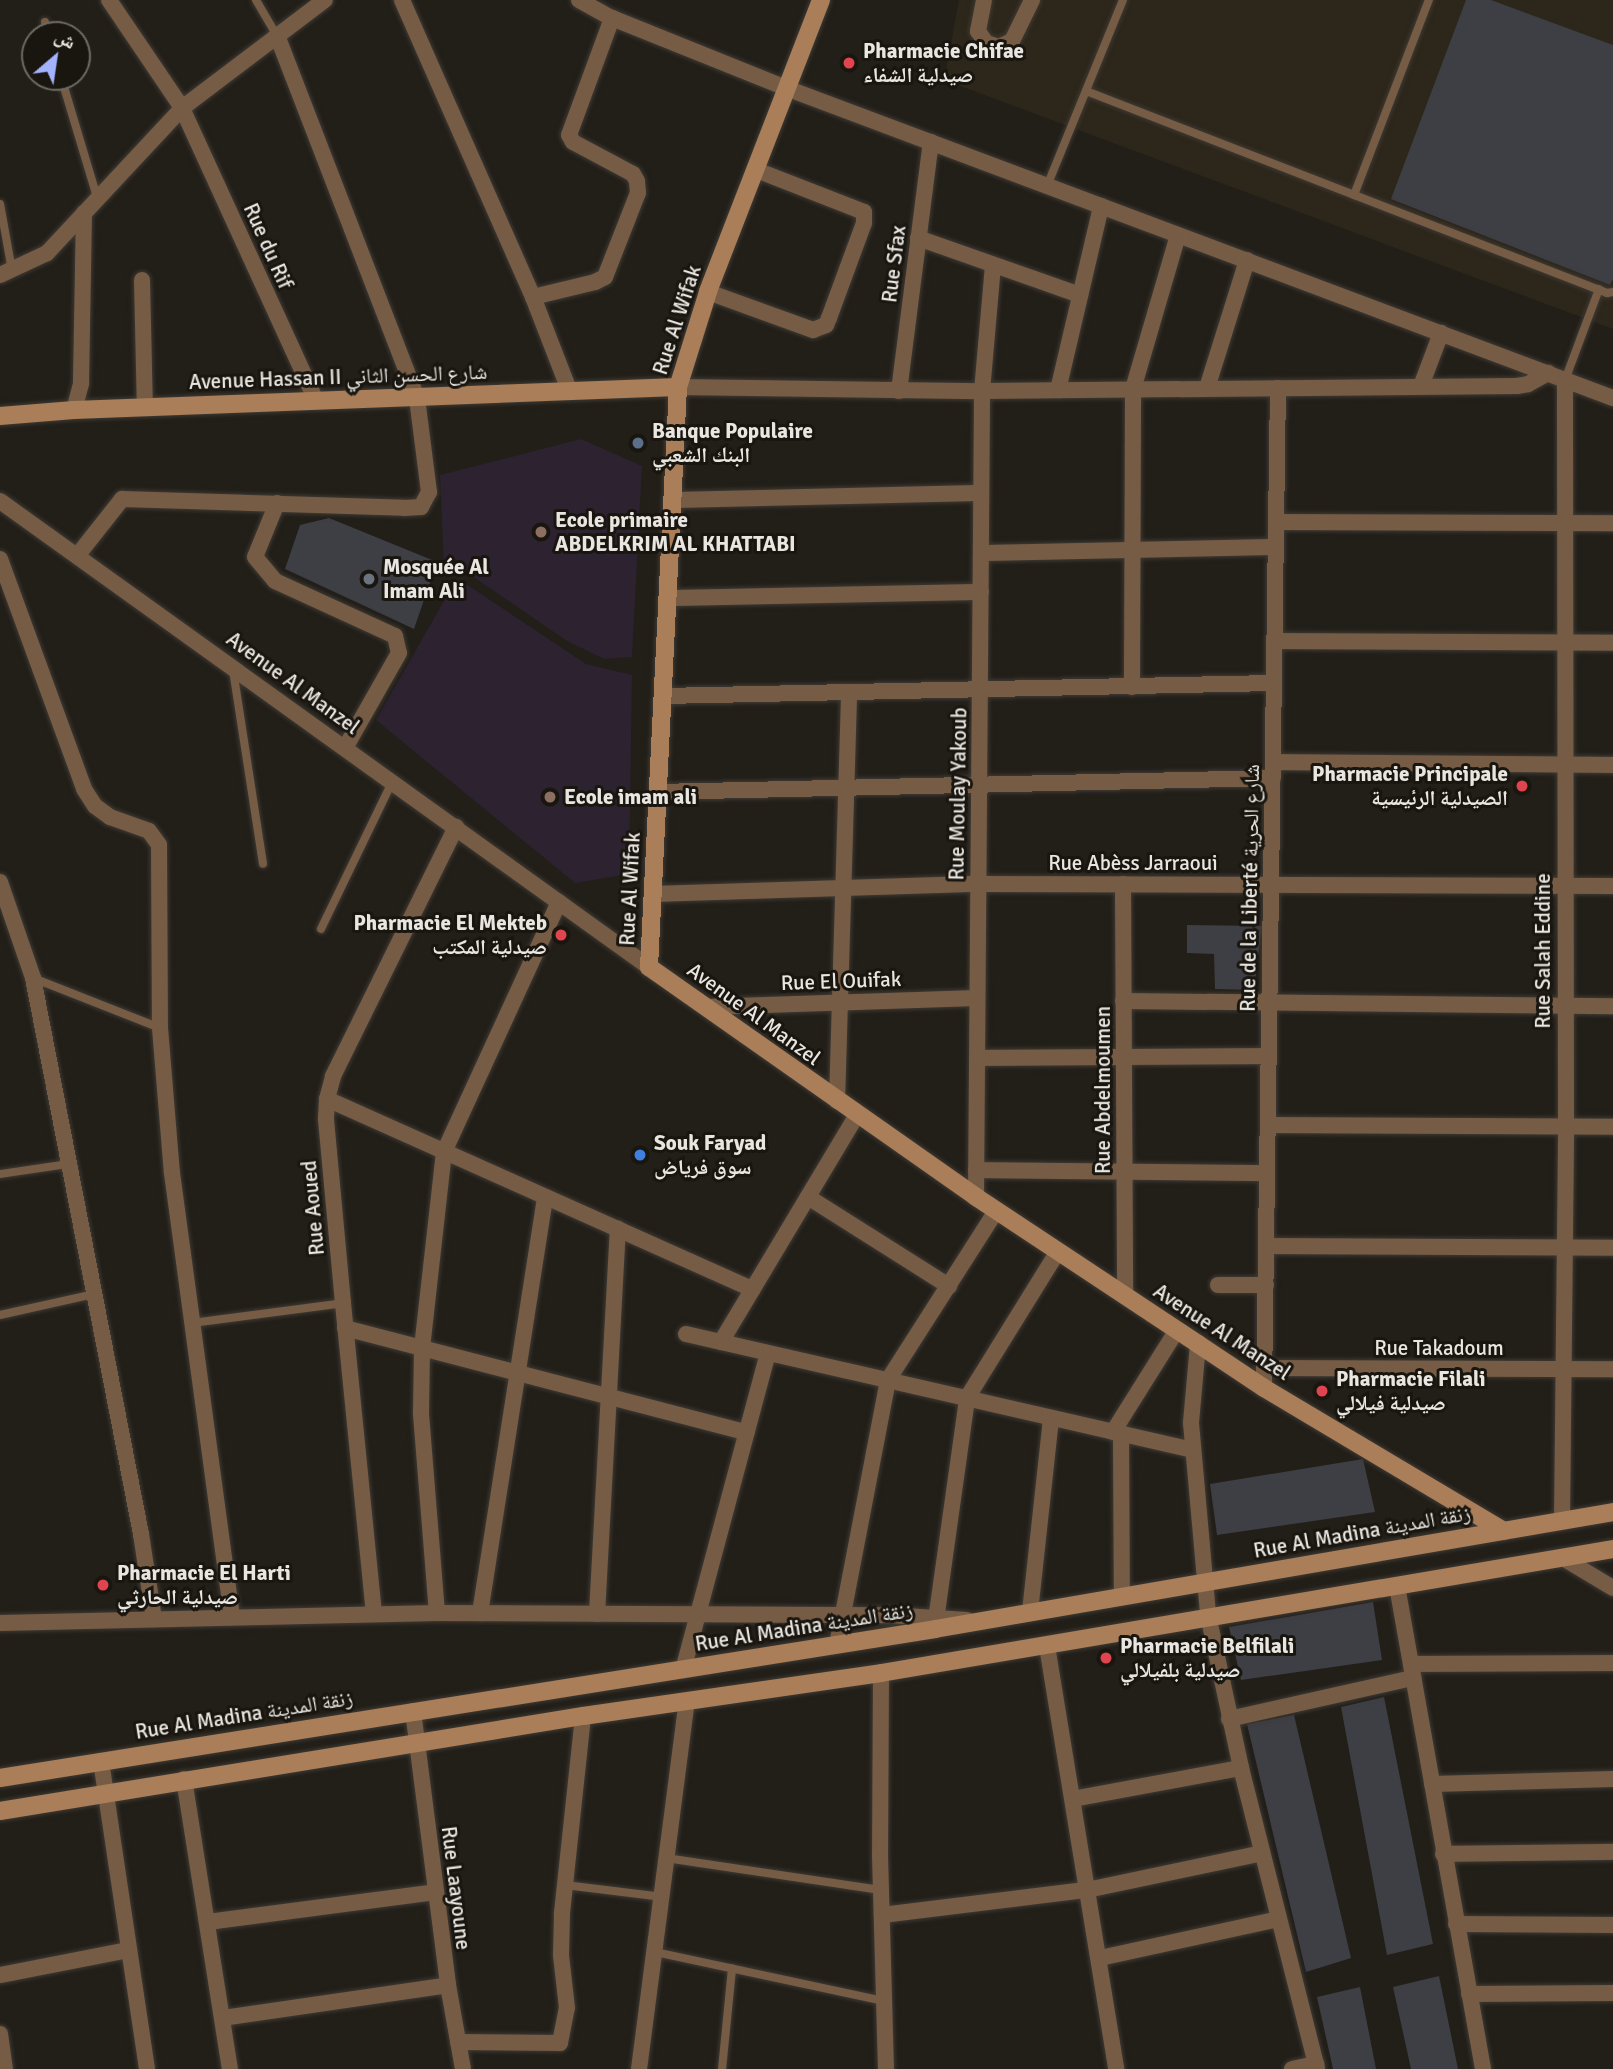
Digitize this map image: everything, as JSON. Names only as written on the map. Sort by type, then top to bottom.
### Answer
[{"type":"main road","name":"Rue Al Wifak","points":[[649,967],[678,387],[708,292],[821,0]]},
{"type":"main road","name":"Avenue Hassan II شارع الحسن الثاني","points":[[0,416],[74,410],[678,387]]},
{"type":"main road","name":"Avenue Al Manzel","points":[[649,967],[996,1211],[1264,1388],[1504,1531]]},
{"type":"main road","name":"Rue Al Madina زنقة المدينة","points":[[0,1778],[837,1645],[935,1623],[983,1620],[1613,1512]]},
{"type":"main road","points":[[0,1811],[417,1742],[881,1673],[1047,1646],[1208,1615],[1613,1549]]},
{"type":"street","name":"Rue du Rif","points":[[109,0],[183,108],[316,401]]},
{"type":"street","points":[[6,272],[47,253],[183,108],[325,0]]},
{"type":"street","points":[[402,0],[533,297],[569,390]]},
{"type":"street","points":[[984,0],[978,31],[986,43],[999,47],[1012,41],[1032,0]]},
{"type":"street","points":[[588,2],[612,18],[786,88],[1613,398]]},
{"type":"street","points":[[533,297],[595,282],[605,276],[638,193],[633,174],[573,142],[569,135],[612,18]]},
{"type":"street","points":[[77,556],[122,499],[421,507],[429,492],[417,398],[277,36]]},
{"type":"street","name":"Rue Sfax","points":[[899,391],[931,142]]},
{"type":"street","points":[[708,292],[813,330],[826,325],[829,318],[864,223],[864,212],[756,170]]},
{"type":"street","points":[[1058,390],[1101,206]]},
{"type":"street","points":[[74,410],[81,383],[84,212]]},
{"type":"street","points":[[1132,687],[1133,389],[1178,234]]},
{"type":"street","points":[[918,238],[1080,295]]},
{"type":"street","points":[[1207,388],[1247,260]]},
{"type":"street","name":"Rue Moulay Yakoub","points":[[976,1197],[982,391],[993,265]]},
{"type":"street","points":[[142,280],[145,408]]},
{"type":"street","points":[[1421,386],[1441,333]]},
{"type":"street","points":[[678,387],[982,391],[1517,386],[1548,373]]},
{"type":"street","name":"Rue Salah Eddine","points":[[1562,1521],[1566,1127],[1563,886],[1565,380]]},
{"type":"street","name":"Rue de la Liberté شارع الحرية","points":[[1264,1388],[1278,388]]},
{"type":"street","points":[[673,500],[981,493]]},
{"type":"street","name":"Avenue Al Manzel","points":[[0,501],[649,967]]},
{"type":"street","points":[[277,503],[255,557],[275,581],[395,636],[400,653],[345,748]]},
{"type":"street","points":[[1276,522],[1613,523]]},
{"type":"street","points":[[981,553],[1276,547]]},
{"type":"street","points":[[0,559],[84,789],[95,806],[110,817],[149,831],[159,845],[160,1028],[172,1173],[232,1617]]},
{"type":"street","points":[[668,598],[981,592]]},
{"type":"street","points":[[1275,641],[1613,643]]},
{"type":"street","points":[[663,696],[980,691],[1274,682]]},
{"type":"street","points":[[837,1101],[849,693]]},
{"type":"street","points":[[658,792],[979,787],[1273,770],[1613,765]]},
{"type":"street","name":"Rue Aoued","points":[[374,1614],[342,1303],[326,1118],[327,1100],[333,1076],[456,827]]},
{"type":"street","points":[[0,882],[33,978],[141,1534],[154,1619]]},
{"type":"street","name":"Rue Abèss Jarraoui","points":[[653,894],[978,884],[1613,886]]},
{"type":"street","name":"Rue Abdelmoumen","points":[[1123,884],[1125,1296]]},
{"type":"street","points":[[437,1613],[421,1413],[422,1348],[444,1152],[559,902]]},
{"type":"street","name":"Rue El Ouifak","points":[[705,1007],[977,998]]},
{"type":"street","points":[[1123,1000],[1613,1006]]},
{"type":"street","points":[[977,1058],[1269,1056]]},
{"type":"street","points":[[327,1100],[752,1289]]},
{"type":"street","points":[[721,1342],[857,1115]]},
{"type":"street","points":[[1268,1125],[1613,1127]]},
{"type":"street","points":[[976,1170],[1267,1173]]},
{"type":"street","points":[[480,1613],[545,1197]]},
{"type":"street","points":[[808,1197],[949,1286]]},
{"type":"street","points":[[837,1645],[888,1380],[996,1211]]},
{"type":"street","points":[[597,1614],[618,1229]]},
{"type":"street","points":[[1266,1247],[1613,1248]]},
{"type":"street","points":[[0,1623],[480,1613],[843,1615],[935,1623],[967,1398],[1058,1251]]},
{"type":"street","points":[[1218,1285],[1266,1285]]},
{"type":"street","points":[[345,1328],[747,1433]]},
{"type":"street","points":[[1122,1597],[1117,1433],[1177,1330]]},
{"type":"street","points":[[686,1334],[1193,1450]]},
{"type":"street","points":[[1198,1344],[1191,1396],[1203,1583],[1229,1719],[1317,2067],[1293,2069]]},
{"type":"street","points":[[683,1670],[768,1353]]},
{"type":"street","name":"Rue Takadoum","points":[[1265,1368],[1613,1369]]},
{"type":"street","points":[[1030,1612],[1051,1418]]},
{"type":"street","points":[[1563,1558],[1613,1588]]},
{"type":"street","points":[[1397,1586],[1483,2069]]},
{"type":"street","points":[[1047,1646],[1116,2069]]},
{"type":"street","points":[[1229,1719],[1412,1671],[1613,1663]]},
{"type":"street","points":[[881,1673],[881,1890],[886,2069]]},
{"type":"street","points":[[639,2069],[687,1701]]},
{"type":"street","name":"Rue Laayoune","points":[[413,1712],[448,1985],[463,2069]]},
{"type":"street","points":[[458,2042],[559,2043],[566,2008],[561,1955],[565,1885],[583,1716]]},
{"type":"street","points":[[101,1761],[147,2069]]},
{"type":"street","points":[[1073,1799],[1241,1768]]},
{"type":"street","points":[[184,1779],[230,2069]]},
{"type":"street","points":[[1432,1784],[1613,1779]]},
{"type":"street","points":[[1443,1854],[1613,1852]]},
{"type":"street","points":[[882,1914],[1087,1890],[1262,1853]]},
{"type":"street","points":[[208,1922],[435,1892]]},
{"type":"street","points":[[1100,1958],[1279,1919]]},
{"type":"street","points":[[1456,1924],[1613,1925]]},
{"type":"street","points":[[0,1975],[129,1950]]},
{"type":"street","points":[[223,2018],[448,1985]]},
{"type":"street","points":[[1469,1994],[1613,1993]]},
{"type":"street","points":[[0,2034],[5,2069]]},
{"type":"lane","points":[[256,0],[277,36]]},
{"type":"lane","points":[[1047,186],[1123,0]]},
{"type":"lane","points":[[1354,195],[1429,0]]},
{"type":"lane","points":[[65,91],[98,200]]},
{"type":"lane","points":[[1086,91],[1598,289],[1613,292]]},
{"type":"lane","points":[[0,204],[6,272]]},
{"type":"lane","points":[[1565,380],[1598,289]]},
{"type":"lane","points":[[232,667],[263,864]]},
{"type":"lane","points":[[321,929],[392,782]]},
{"type":"lane","points":[[33,978],[160,1028]]},
{"type":"lane","points":[[0,1174],[68,1164]]},
{"type":"lane","points":[[0,1315],[94,1294]]},
{"type":"lane","points":[[192,1322],[342,1303]]},
{"type":"lane","points":[[666,1858],[881,1890]]},
{"type":"lane","points":[[565,1885],[663,1897]]},
{"type":"lane","points":[[655,1952],[884,2001]]},
{"type":"lane","points":[[722,2069],[732,1968]]},
{"type":"shaded area","points":[[959,0],[1613,0],[1613,329],[944,80]]},
{"type":"shaded area","name":"Ecole primaire ABDELKRIM AL KHATTABI","points":[[581,439],[642,466],[632,657],[604,659],[567,641],[465,571],[444,569],[440,475]]},
{"type":"shaded area","name":"Ecole imam ali","points":[[457,578],[586,664],[632,675],[629,874],[575,883],[376,720]]},
{"type":"building","points":[[1466,0],[1491,0],[1613,45],[1613,279],[1610,285],[1391,199]]},
{"type":"building","name":"Mosquée Al Imam Ali","points":[[329,518],[437,562],[414,629],[285,569],[300,525]]},
{"type":"building","points":[[1187,925],[1262,926],[1254,990],[1215,989],[1214,954],[1187,953]]},
{"type":"building","points":[[1363,1459],[1375,1512],[1217,1535],[1210,1484]]},
{"type":"building","points":[[1373,1602],[1382,1660],[1241,1680],[1229,1627]]},
{"type":"building","points":[[1384,1697],[1433,1944],[1387,1955],[1341,1707]]},
{"type":"building","points":[[1294,1715],[1351,1958],[1306,1972],[1247,1724]]},
{"type":"building","points":[[1439,1976],[1458,2069],[1411,2069],[1393,1987]]},
{"type":"building","points":[[1360,1987],[1376,2069],[1333,2069],[1317,1997]]},
{"type":"place","name":"Pharmacie Chifae صيدلية الشفاء","points":[[849,63]]},
{"type":"place","name":"Banque Populaire البنك الشعبي","points":[[638,443]]},
{"type":"place","name":"Ecole primaire ABDELKRIM AL KHATTABI","points":[[541,532]]},
{"type":"place","name":"Mosquée Al Imam Ali","points":[[369,579]]},
{"type":"place","name":"Pharmacie Principale الصيدلية الرئيسية","points":[[1522,786]]},
{"type":"place","name":"Ecole imam ali","points":[[550,797]]},
{"type":"place","name":"Pharmacie El Mekteb صيدلية المكتب","points":[[561,935]]},
{"type":"place","name":"Souk Faryad سوق فرياض","points":[[640,1155]]},
{"type":"place","name":"Pharmacie Filali صيدلية فيلالي","points":[[1322,1391]]},
{"type":"place","name":"Pharmacie El Harti صيدلية الحارثي","points":[[103,1585]]},
{"type":"place","name":"Pharmacie Belfilali صيدلية بلفيلالي","points":[[1106,1658]]}]
